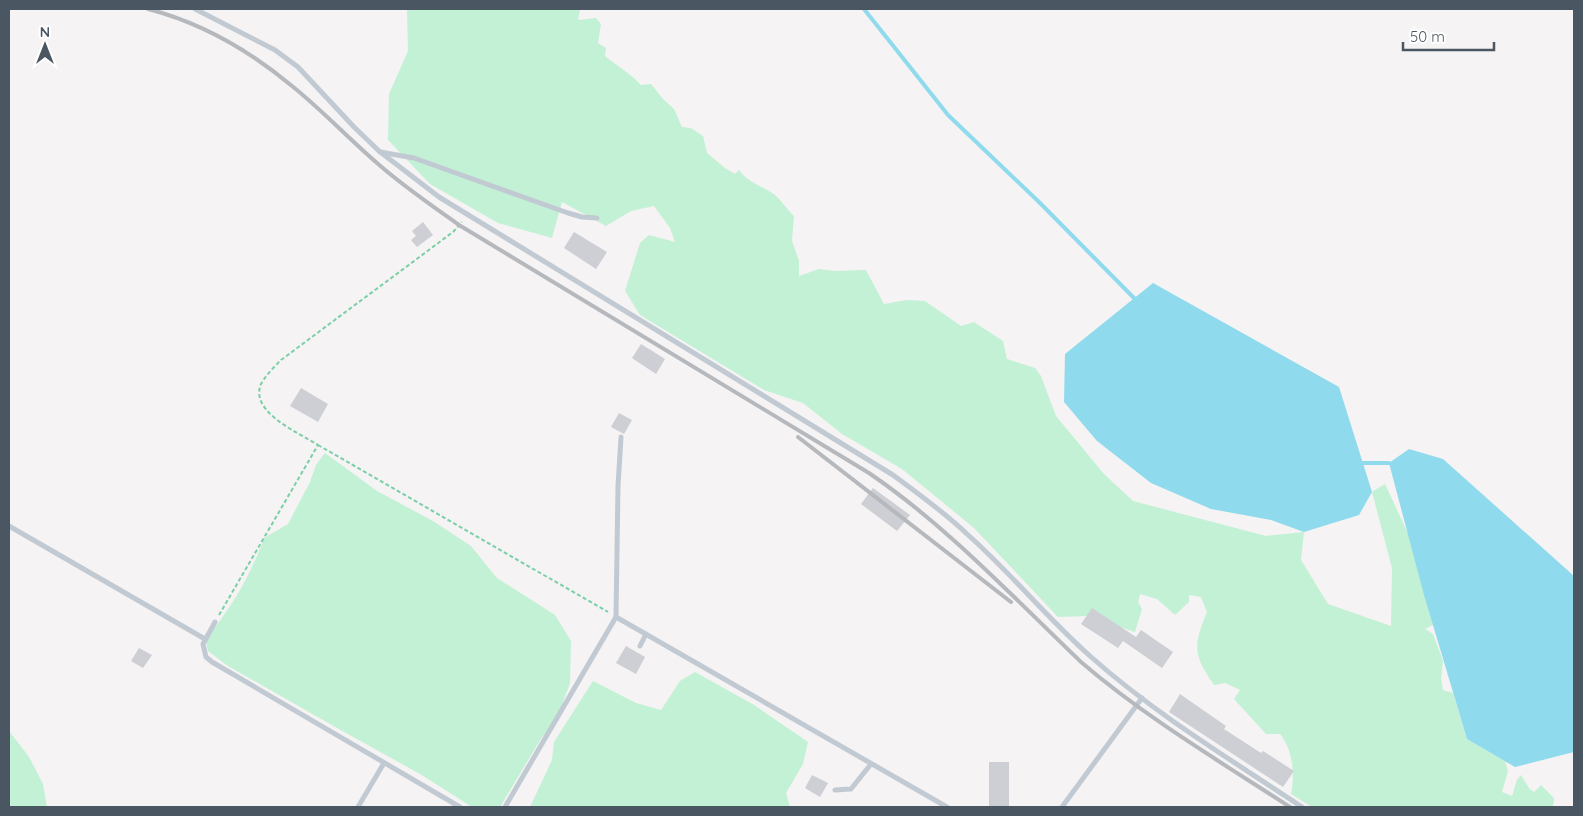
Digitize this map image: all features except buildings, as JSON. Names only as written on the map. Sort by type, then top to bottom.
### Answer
[{"type":"lane","points":[[195,9],[275,50],[298,67],[379,152],[438,198],[901,481],[932,503],[968,534],[1089,655],[1142,698],[1215,750],[1302,807]]},
{"type":"lane","points":[[379,152],[414,158],[568,213],[582,217],[597,218]]},
{"type":"lane","points":[[506,807],[616,617],[620,437]]},
{"type":"lane","points":[[9,520],[11,527],[205,639]]},
{"type":"lane","points":[[616,617],[947,807]]},
{"type":"lane","points":[[215,622],[205,639],[204,651],[206,657],[212,662],[460,807]]},
{"type":"lane","points":[[640,646],[646,634]]},
{"type":"lane","points":[[1062,807],[1142,698]]},
{"type":"lane","points":[[358,807],[384,763]]},
{"type":"lane","points":[[834,790],[852,789],[871,764]]},
{"type":"path","points":[[465,215],[454,232],[281,360],[268,373],[261,386],[259,399],[267,413],[318,445],[616,617]]},
{"type":"path","points":[[215,622],[318,445]]},
{"type":"green space","points":[[407,9],[576,9],[580,10],[578,20],[596,18],[601,24],[598,43],[606,48],[605,56],[641,85],[651,84],[674,109],[682,127],[691,128],[703,136],[707,153],[725,168],[735,174],[739,170],[751,181],[775,195],[794,216],[792,241],[799,261],[799,276],[819,269],[834,271],[866,270],[884,304],[907,300],[925,301],[961,326],[974,322],[1003,341],[1007,359],[1035,368],[1041,376],[1056,416],[1104,474],[1133,501],[1266,536],[1304,532],[1301,560],[1328,604],[1391,626],[1392,568],[1372,492],[1385,484],[1431,583],[1433,625],[1425,629],[1433,634],[1443,661],[1441,679],[1443,690],[1453,693],[1467,739],[1505,761],[1508,771],[1502,792],[1512,796],[1517,780],[1521,775],[1529,788],[1534,792],[1541,785],[1554,798],[1553,807],[1312,807],[1291,794],[1292,762],[1288,747],[1280,734],[1266,734],[1234,699],[1240,690],[1225,683],[1214,685],[1202,666],[1197,650],[1199,634],[1207,612],[1201,597],[1189,595],[1189,602],[1175,615],[1157,599],[1140,594],[1138,602],[1142,609],[1135,632],[1086,616],[1058,617],[974,528],[902,469],[842,434],[803,403],[764,390],[640,315],[625,291],[640,243],[649,235],[675,242],[670,228],[654,206],[631,211],[606,226],[562,202],[552,238],[498,223],[430,184],[388,140],[389,94],[408,51]]},
{"type":"green space","points":[[325,453],[377,491],[433,521],[471,546],[497,578],[555,615],[571,641],[570,683],[556,721],[542,737],[500,807],[472,807],[420,774],[228,666],[208,651],[205,638],[223,617],[239,591],[254,564],[264,538],[288,524],[310,482],[316,465]]},
{"type":"green space","points":[[695,672],[754,705],[808,742],[803,764],[786,793],[790,807],[530,807],[552,760],[554,742],[593,681],[636,703],[661,710],[680,681]]},
{"type":"green space","points":[[9,731],[29,757],[43,784],[47,807],[9,807]]},
{"type":"water","points":[[1153,283],[1339,387],[1372,492],[1359,515],[1304,532],[1271,520],[1211,509],[1151,483],[1097,441],[1064,402],[1065,354]]},
{"type":"water","points":[[1409,449],[1443,459],[1574,576],[1574,752],[1515,767],[1467,739],[1424,595],[1389,463]]},
{"type":"waterway","points":[[864,9],[948,115],[1039,202],[1134,298]]},
{"type":"waterway","points":[[1363,463],[1389,463]]},
{"type":"railway","points":[[148,9],[206,30],[242,50],[276,73],[303,95],[397,180],[459,225],[869,473],[953,539],[1081,662],[1105,682],[1183,738],[1290,807]]},
{"type":"railway","points":[[798,437],[1011,602]]}]
